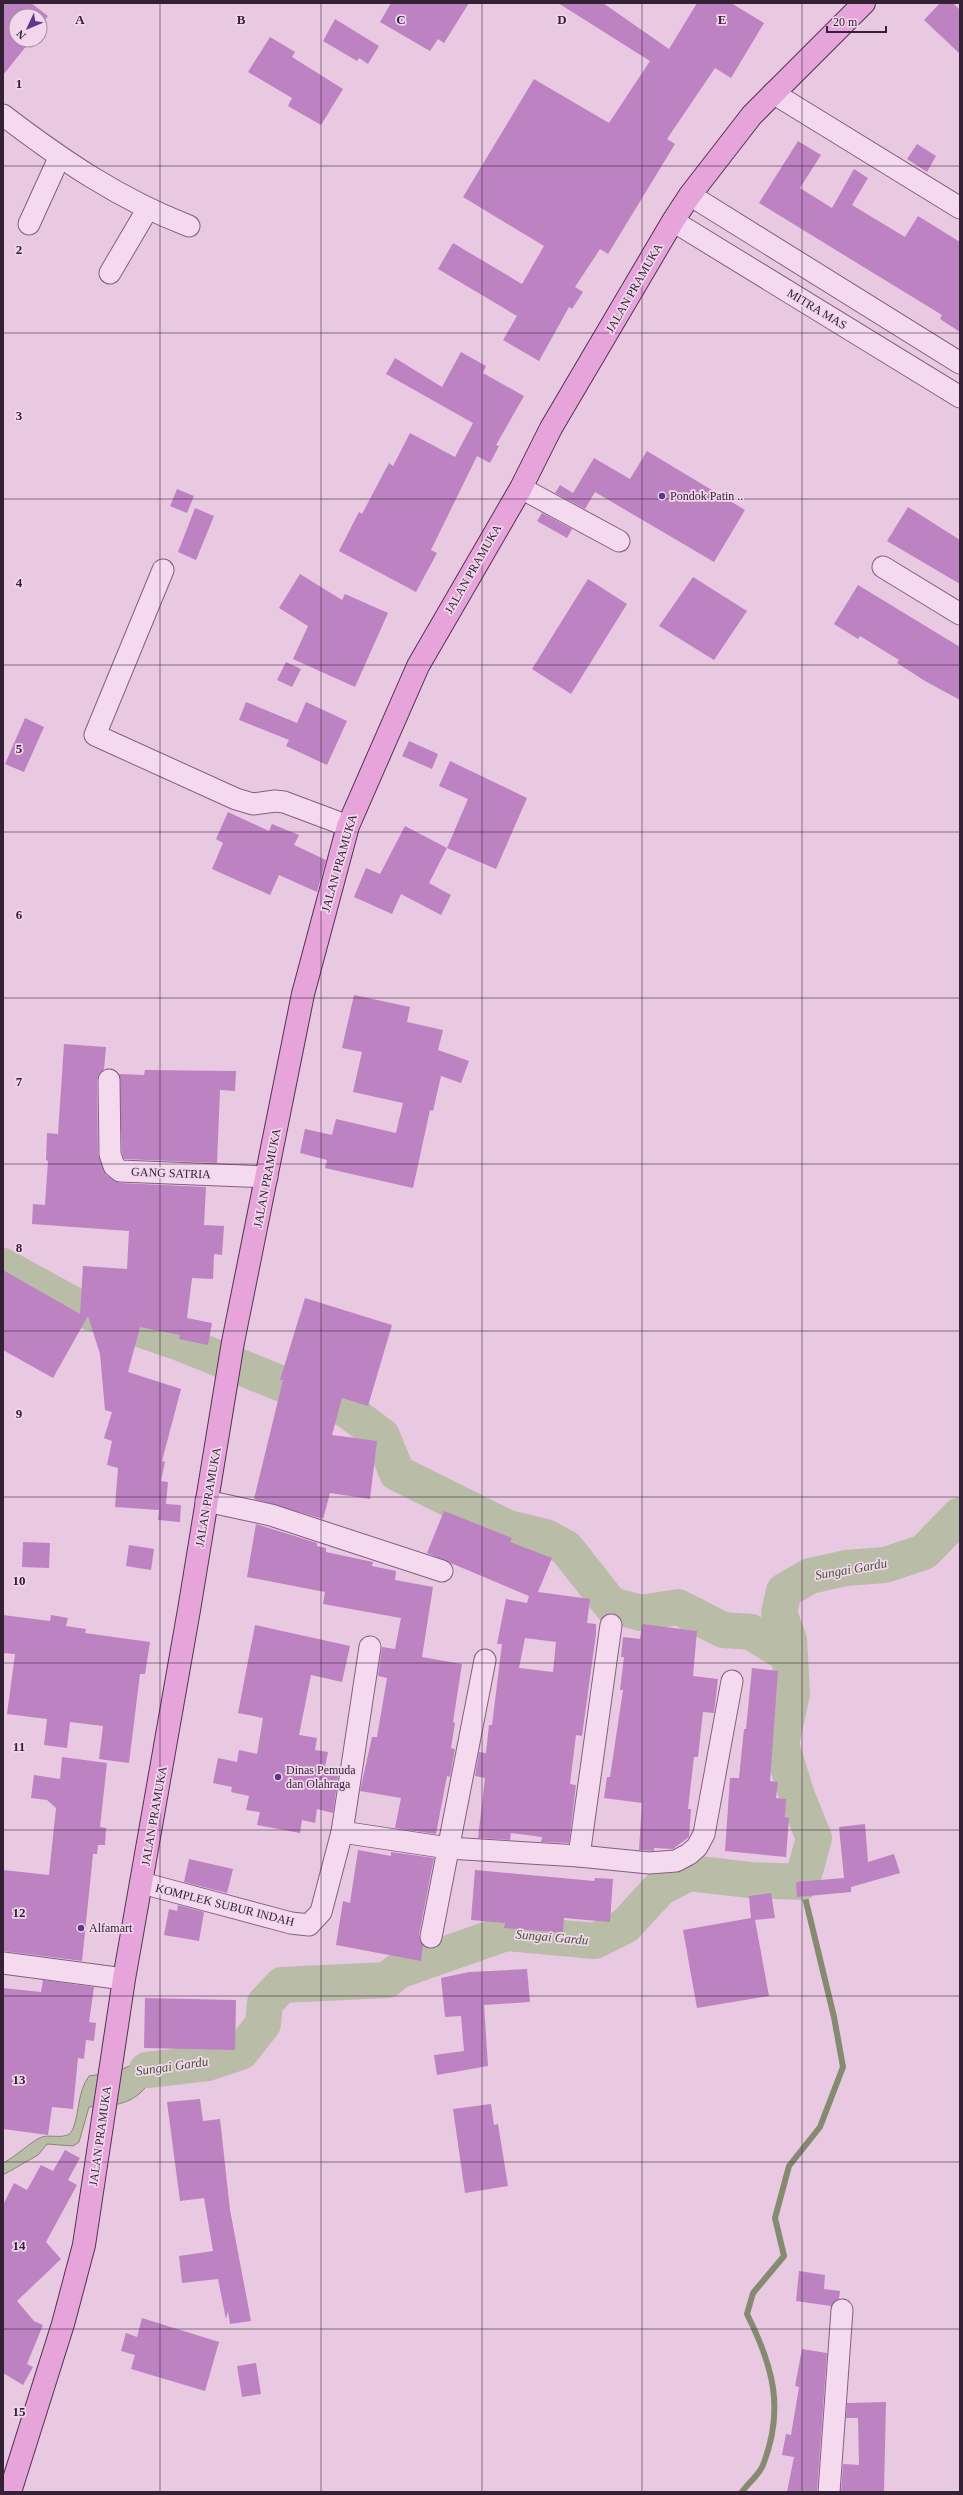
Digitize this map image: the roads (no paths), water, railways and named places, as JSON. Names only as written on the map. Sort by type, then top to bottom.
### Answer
[{"type":"main road","name":"JALAN PRAMUKA","points":[[10,2492],[63,2324],[84,2245],[124,1979],[142,1884],[206,1501],[225,1400],[233,1342],[304,994],[348,826],[418,666],[521,488],[552,428],[673,221],[690,195],[752,115],[864,3]]},
{"type":"street","points":[[773,93],[960,208]]},
{"type":"street","points":[[3,115],[59,158],[147,210],[189,226]]},
{"type":"street","points":[[29,224],[59,158]]},
{"type":"street","points":[[690,195],[960,363]]},
{"type":"street","points":[[110,272],[147,210]]},
{"type":"street","name":"MITRA MAS","points":[[673,221],[960,397]]},
{"type":"street","points":[[521,488],[619,541]]},
{"type":"street","points":[[883,567],[960,614]]},
{"type":"street","points":[[163,570],[94,735],[236,799],[253,804],[275,801],[284,802],[348,826]]},
{"type":"street","name":"GANG SATRIA","points":[[109,1080],[110,1154],[114,1166],[120,1171],[267,1177]]},
{"type":"street","points":[[206,1501],[271,1515],[442,1571]]},
{"type":"street","points":[[579,1856],[610,1625]]},
{"type":"street","name":"KOMPLEK SUBUR INDAH","points":[[142,1884],[291,1923],[309,1925],[321,1912],[342,1832],[370,1647]]},
{"type":"street","points":[[431,1937],[485,1660]]},
{"type":"street","points":[[342,1832],[448,1848],[579,1856],[649,1863],[676,1861],[697,1847],[704,1834],[732,1681]]},
{"type":"street","points":[[3,1962],[124,1979]]},
{"type":"street","points":[[829,2492],[842,2310]]},
{"type":"water","points":[[195,2056],[199,2077],[150,2082],[137,2096],[123,2103],[89,2107],[79,2142],[73,2146],[47,2144],[38,2155],[3,2175],[3,2163],[33,2142],[46,2136],[63,2136],[71,2133],[75,2122],[82,2089],[89,2076],[116,2072],[145,2059]]},
{"type":"waterway","points":[[3,1266],[83,1310],[180,1343],[347,1410],[382,1436],[397,1473],[508,1528],[546,1537],[566,1548],[611,1605],[641,1613],[678,1607],[723,1630],[751,1632],[790,1656]]},
{"type":"waterway","name":"Sungai Gardu","points":[[147,2070],[208,2063],[241,2052],[263,2024],[265,2003],[282,1985],[387,1980],[398,1971],[506,1933],[595,1941],[625,1926],[660,1888],[689,1873],[750,1880],[802,1882],[814,1838],[797,1796],[781,1744],[792,1694],[789,1640],[779,1613],[784,1591],[810,1576],[846,1568],[885,1565],[924,1552],[960,1515]]},
{"type":"waterway","points":[[742,2492],[763,2465],[770,2445],[774,2406],[773,2388],[764,2352],[747,2314],[753,2293],[784,2256],[775,2218],[789,2166],[820,2127],[843,2067],[834,2017],[803,1889]]},
{"type":"place","name":"Pondok Patin ..","points":[[662,496]]},
{"type":"place","name":"Dinas Pemuda dan Olahraga","points":[[278,1777]]},
{"type":"place","name":"Alfamart","points":[[81,1928]]}]
